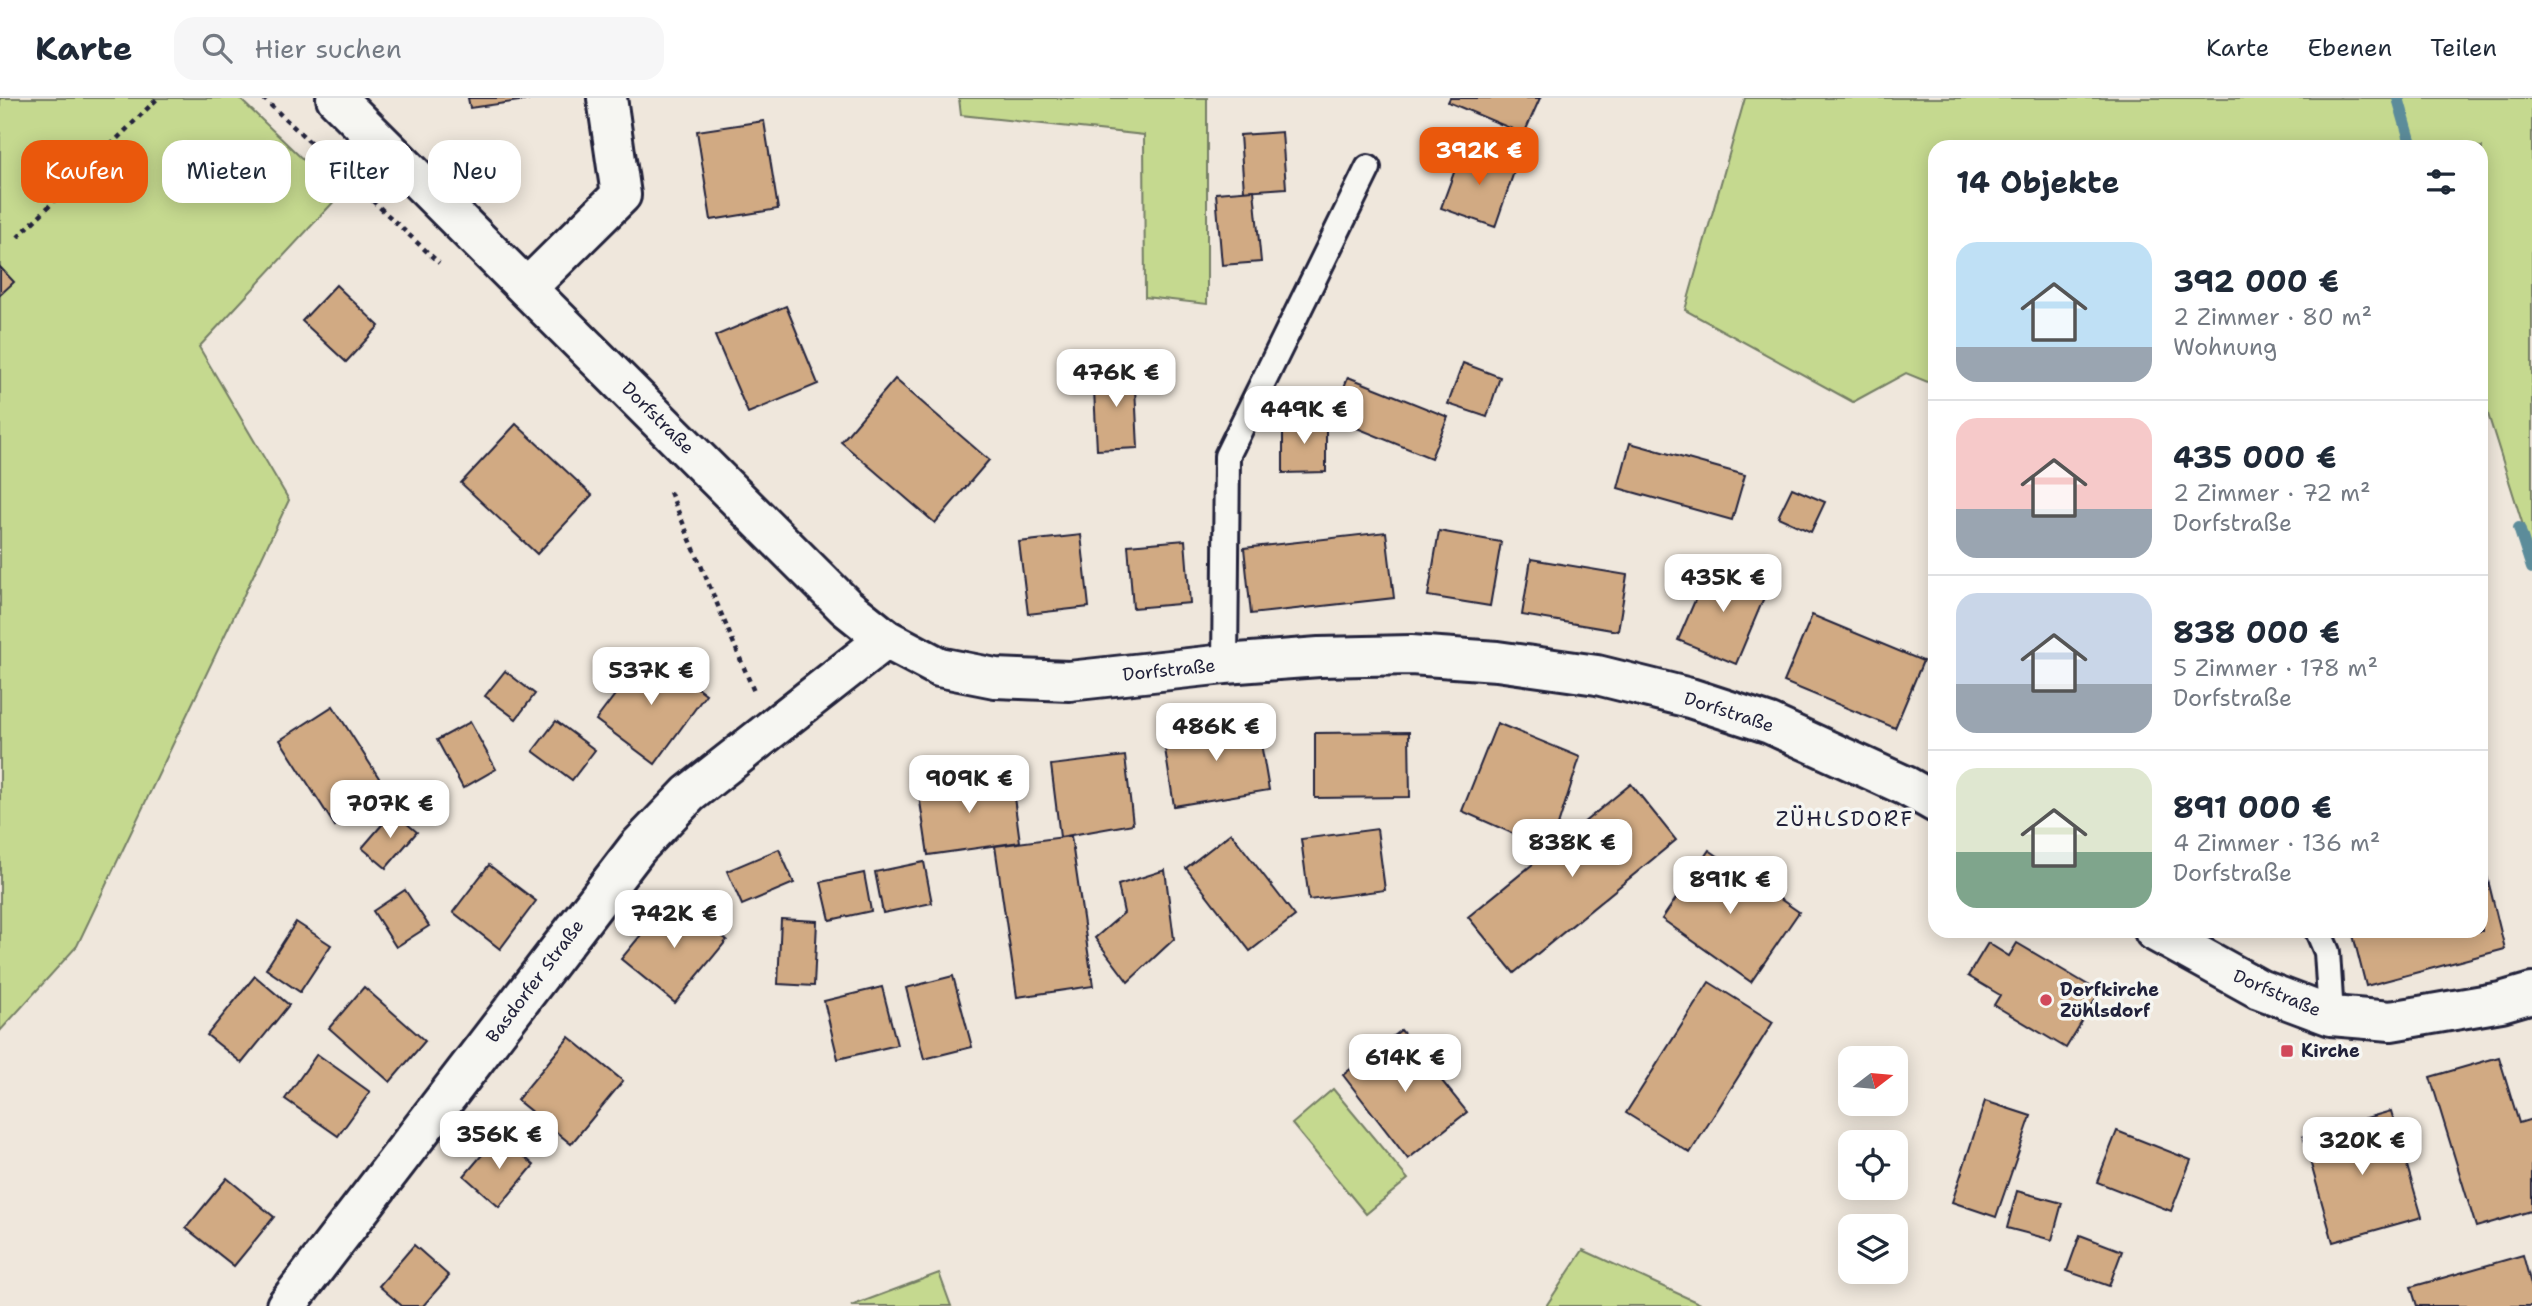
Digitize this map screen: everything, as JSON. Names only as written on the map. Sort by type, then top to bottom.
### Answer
[{"type":"street","name":"Dorfstraße","points":[[336,98],[846,607],[887,639],[939,667],[995,678],[1069,681],[1319,657],[1412,655],[1497,661],[1597,676],[1690,698],[1770,724],[1928,798]]},
{"type":"street","points":[[527,288],[621,195],[607,98]]},
{"type":"street","name":"Basdorfer Straße","points":[[286,1306],[638,847],[689,794],[887,639]]},
{"type":"street","name":"Dorfstraße","points":[[2169,938],[2259,989],[2331,1016],[2390,1021],[2501,1002],[2532,993]]},
{"type":"lane","points":[[1225,664],[1227,456],[1368,168]]},
{"type":"lane","points":[[2321,938],[2327,952],[2331,1016]]},
{"type":"path","points":[[18,237],[158,98]]},
{"type":"path","points":[[667,485],[770,730]]},
{"type":"green space","points":[[0,98],[239,98],[283,140],[162,140],[162,203],[291,203],[291,148],[305,161],[305,203],[333,203],[199,347],[289,500],[77,946],[0,1031]]},
{"type":"green space","points":[[959,98],[1207,98],[1207,304],[1145,297],[1144,135],[961,115]]},
{"type":"green space","points":[[1745,98],[2532,98],[2532,554],[2488,414],[2488,140],[1928,140],[1928,382],[1906,373],[1853,402],[1685,310]]},
{"type":"green space","points":[[1333,1089],[1408,1179],[1366,1214],[1292,1124]]},
{"type":"green space","points":[[1583,1250],[1705,1306],[1546,1306]]},
{"type":"green space","points":[[939,1273],[951,1306],[851,1306]]},
{"type":"building","points":[[468,98],[540,98],[470,108]]},
{"type":"building","points":[[1450,98],[1540,98],[1524,134],[1448,102]]},
{"type":"building","points":[[764,121],[778,209],[711,220],[697,131]]},
{"type":"building","points":[[1282,132],[1286,188],[1244,191],[1240,135]]},
{"type":"building","points":[[1463,148],[1516,166],[1495,227],[1441,208]]},
{"type":"building","points":[[1254,190],[1261,262],[1222,265],[1216,193]]},
{"type":"building","points":[[0,267],[14,282],[0,295]]},
{"type":"building","points":[[336,285],[379,326],[346,362],[302,321]]},
{"type":"building","points":[[786,306],[818,384],[748,413],[715,336]]},
{"type":"building","points":[[1463,363],[1500,377],[1487,417],[1448,404]]},
{"type":"building","points":[[1134,368],[1138,448],[1097,450],[1093,370]]},
{"type":"building","points":[[1348,377],[1448,417],[1431,458],[1332,418]]},
{"type":"building","points":[[895,379],[989,460],[935,523],[841,442]]},
{"type":"building","points":[[1326,419],[1326,472],[1283,473],[1283,420]]},
{"type":"building","points":[[516,424],[592,495],[537,554],[461,483]]},
{"type":"building","points":[[1630,443],[1745,475],[1732,520],[1618,488]]},
{"type":"building","points":[[1792,488],[1825,502],[1811,532],[1778,517]]},
{"type":"building","points":[[1439,531],[1501,542],[1490,606],[1428,596]]},
{"type":"building","points":[[1386,532],[1394,598],[1251,614],[1244,548]]},
{"type":"building","points":[[1081,535],[1089,607],[1028,614],[1019,542]]},
{"type":"building","points":[[1185,540],[1190,603],[1133,608],[1128,545]]},
{"type":"building","points":[[1531,559],[1627,575],[1618,631],[1522,615]]},
{"type":"building","points":[[1711,563],[1768,588],[1736,664],[1678,640]]},
{"type":"building","points":[[1812,615],[1923,661],[1895,728],[1784,682]]},
{"type":"building","points":[[648,651],[706,694],[655,764],[596,720]]},
{"type":"building","points":[[505,671],[535,694],[516,719],[485,696]]},
{"type":"building","points":[[333,706],[388,792],[335,826],[280,740]]},
{"type":"building","points":[[1257,720],[1269,790],[1174,806],[1163,736]]},
{"type":"building","points":[[556,721],[595,750],[572,780],[533,751]]},
{"type":"building","points":[[470,722],[496,769],[463,788],[437,740]]},
{"type":"building","points":[[1497,723],[1580,757],[1550,850],[1462,811]]},
{"type":"building","points":[[1409,732],[1410,797],[1315,798],[1315,733]]},
{"type":"building","points":[[1125,756],[1133,824],[1060,837],[1051,765]]},
{"type":"building","points":[[1011,775],[1020,842],[928,855],[918,788]]},
{"type":"building","points":[[1631,784],[1676,840],[1514,973],[1468,917]]},
{"type":"building","points":[[393,812],[417,832],[386,868],[362,848]]},
{"type":"building","points":[[1377,829],[1385,890],[1309,900],[1301,839]]},
{"type":"building","points":[[1231,833],[1295,916],[1250,951],[1186,868]]},
{"type":"building","points":[[1071,836],[1093,986],[1017,997],[995,846]]},
{"type":"building","points":[[779,849],[794,883],[742,905],[727,871]]},
{"type":"building","points":[[1709,850],[1799,912],[1751,982],[1662,919]]},
{"type":"building","points":[[924,862],[932,903],[883,913],[875,872]]},
{"type":"building","points":[[489,865],[536,901],[500,949],[453,912]]},
{"type":"building","points":[[1165,870],[1174,939],[1128,982],[1095,938],[1124,913],[1118,885]]},
{"type":"building","points":[[864,873],[871,911],[830,920],[821,882]]},
{"type":"building","points":[[2488,880],[2505,949],[2366,986],[2354,938],[2488,938]]},
{"type":"building","points":[[405,890],[429,926],[396,947],[373,911]]},
{"type":"building","points":[[673,896],[727,940],[675,1003],[621,959]]},
{"type":"building","points":[[781,919],[817,921],[814,986],[778,984]]},
{"type":"building","points":[[296,922],[331,945],[300,992],[266,969]]},
{"type":"building","name":"Dorfkirche Zühlsdorf","points":[[1988,943],[2009,956],[2017,943],[2100,992],[2066,1048],[1994,1005],[2000,995],[1968,976]]},
{"type":"building","points":[[255,976],[289,1005],[242,1063],[207,1035]]},
{"type":"building","points":[[953,976],[972,1047],[924,1059],[906,988]]},
{"type":"building","points":[[1709,982],[1773,1022],[1690,1153],[1626,1113]]},
{"type":"building","points":[[364,987],[425,1041],[390,1082],[329,1028]]},
{"type":"building","points":[[882,987],[897,1045],[838,1059],[824,1001]]},
{"type":"building","points":[[1401,1030],[1467,1112],[1408,1159],[1343,1075]]},
{"type":"building","points":[[569,1037],[623,1081],[571,1144],[517,1100]]},
{"type":"building","points":[[317,1054],[370,1092],[338,1136],[285,1099]]},
{"type":"building","points":[[2499,1057],[2519,1123],[2532,1119],[2532,1215],[2531,1211],[2476,1227],[2430,1077]]},
{"type":"building","points":[[1985,1101],[2031,1116],[1996,1217],[1952,1202]]},
{"type":"building","points":[[2391,1111],[2422,1217],[2333,1242],[2303,1136]]},
{"type":"building","points":[[2117,1131],[2191,1160],[2171,1211],[2097,1182]]},
{"type":"building","points":[[499,1135],[534,1165],[499,1207],[464,1176]]},
{"type":"building","points":[[227,1178],[274,1217],[234,1266],[186,1228]]},
{"type":"building","points":[[2017,1191],[2062,1203],[2052,1240],[2007,1228]]},
{"type":"building","points":[[2080,1235],[2122,1251],[2109,1286],[2067,1271]]},
{"type":"building","points":[[414,1245],[449,1276],[423,1306],[402,1306],[379,1286]]},
{"type":"building","points":[[2523,1255],[2532,1288],[2532,1306],[2417,1306],[2411,1287]]},
{"type":"waterway","points":[[2398,98],[2410,140]]},
{"type":"waterway","points":[[2519,528],[2532,568]]},
{"type":"place","name":"Dorfkirche Zühlsdorf","points":[[2046,1000]]},
{"type":"place","name":"Kirche","points":[[2287,1051]]},
{"type":"district","name":"ZÜHLSDORF","points":[[1845,819]]}]
